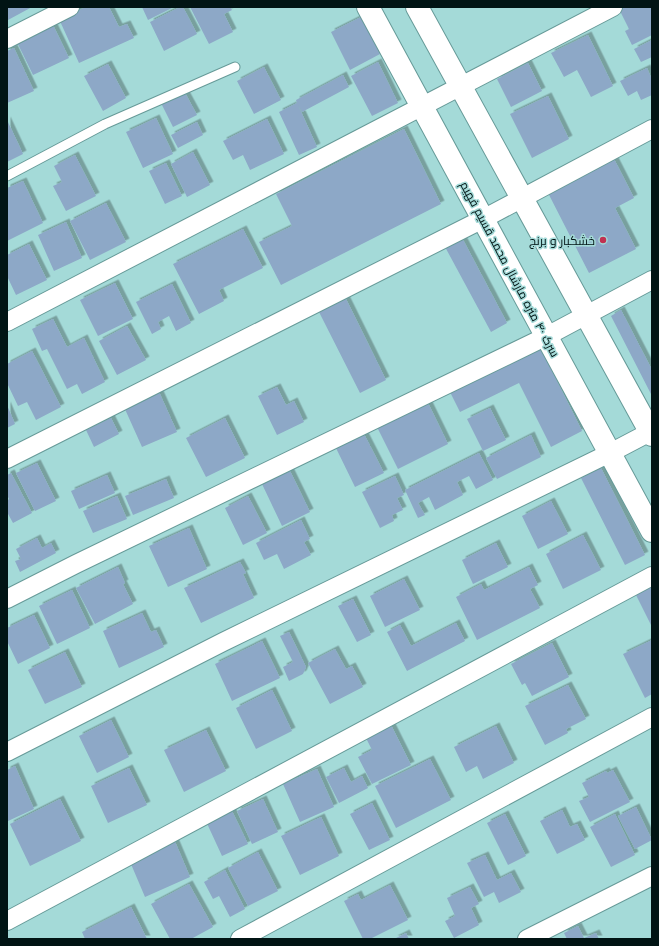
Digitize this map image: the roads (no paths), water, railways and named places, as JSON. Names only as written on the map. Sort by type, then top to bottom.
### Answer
[{"type":"street","points":[[7,39],[70,7]]},
{"type":"street","name":"سرک ۴۰ متره مارشال محمد قسیم فهیم","points":[[368,7],[652,531]]},
{"type":"street","points":[[7,752],[223,642],[651,433],[417,7]]},
{"type":"street","points":[[7,322],[613,7]]},
{"type":"street","points":[[7,459],[483,219],[652,129]]},
{"type":"street","points":[[7,599],[76,564],[547,336],[652,280]]},
{"type":"street","points":[[7,921],[652,576]]},
{"type":"street","points":[[240,939],[652,717]]},
{"type":"street","points":[[527,939],[652,876]]},
{"type":"lane","points":[[7,176],[105,124],[236,67]]},
{"type":"place","name":"خشکبار و برنج","points":[[603,240]]}]
